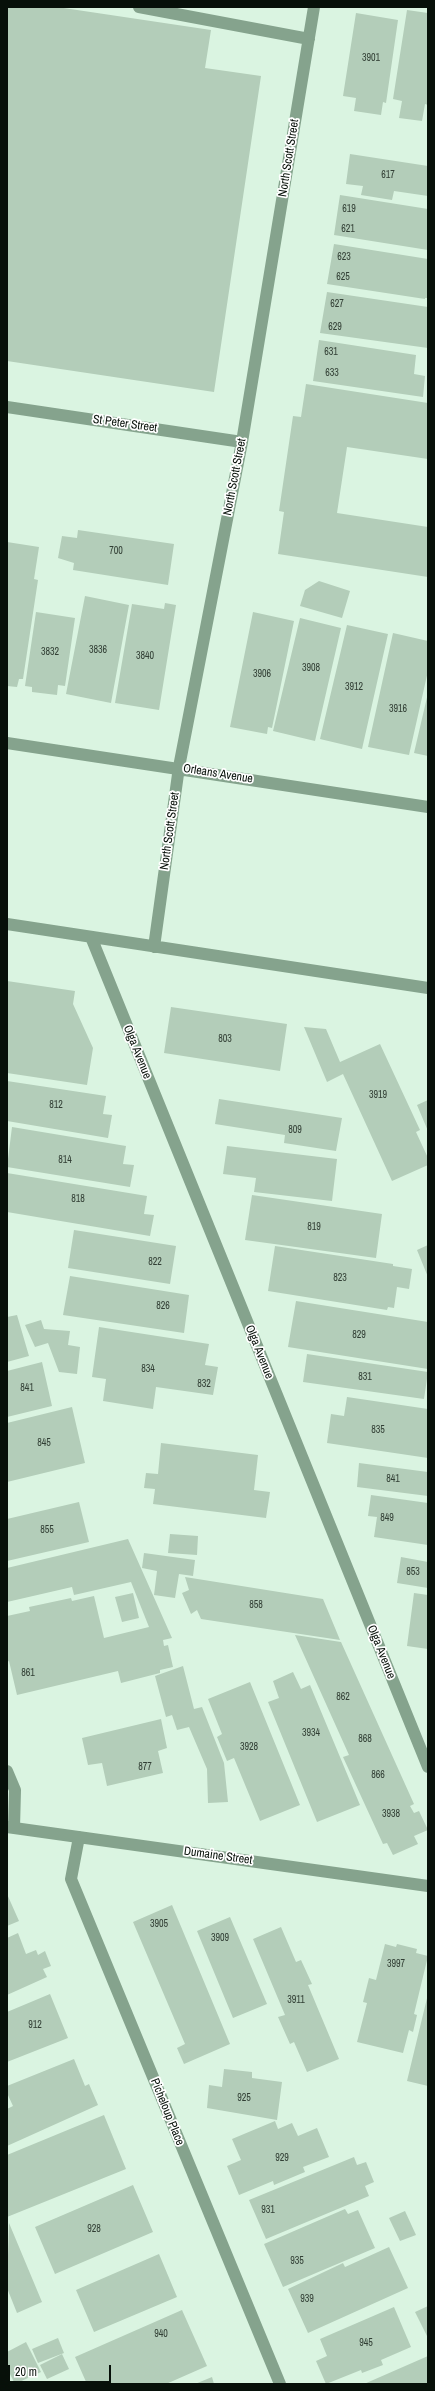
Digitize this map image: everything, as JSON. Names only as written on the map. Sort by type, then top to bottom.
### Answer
[{"type":"street","points":[[139,7],[309,38]]},
{"type":"street","name":"North Scott Street","points":[[154,947],[179,767],[242,442],[314,7]]},
{"type":"street","name":"St Peter Street","points":[[7,407],[242,442]]},
{"type":"street","name":"Orleans Avenue","points":[[7,743],[179,767],[428,807]]},
{"type":"street","points":[[7,924],[428,988]]},
{"type":"street","name":"Olga Avenue","points":[[91,937],[428,1767]]},
{"type":"street","points":[[7,1771],[15,1790],[10,1827]]},
{"type":"street","name":"Dumaine Street","points":[[10,1827],[428,1886]]},
{"type":"street","name":"Picheloup Place","points":[[79,1837],[71,1879],[280,2384]]},
{"type":"building","points":[[7,7],[57,7],[211,30],[205,68],[261,76],[214,392],[7,361]]},
{"type":"building","points":[[407,10],[428,13],[428,105],[425,104],[422,121],[399,118],[402,101],[393,99]]},
{"type":"building","points":[[356,13],[398,20],[386,103],[383,102],[381,115],[354,111],[356,98],[343,96]]},
{"type":"building","points":[[350,154],[428,166],[428,196],[394,191],[392,200],[361,195],[363,186],[346,184]]},
{"type":"building","points":[[340,195],[428,209],[428,250],[334,235]]},
{"type":"building","points":[[334,244],[428,259],[428,298],[425,299],[327,284]]},
{"type":"building","points":[[327,292],[428,307],[428,348],[320,333]]},
{"type":"building","points":[[319,340],[416,355],[414,374],[425,376],[423,397],[313,381]]},
{"type":"building","points":[[306,384],[428,403],[428,459],[347,447],[337,513],[428,527],[428,577],[278,554],[284,512],[279,511],[293,416],[301,417]]},
{"type":"building","points":[[78,530],[174,544],[168,585],[73,570],[74,563],[58,558],[62,536],[77,538]]},
{"type":"building","points":[[7,542],[39,547],[34,579],[38,580],[23,679],[19,679],[17,687],[7,686]]},
{"type":"building","points":[[319,581],[350,591],[342,618],[300,606],[305,590]]},
{"type":"building","points":[[85,596],[129,605],[111,703],[66,694]]},
{"type":"building","points":[[165,603],[176,605],[159,710],[115,703],[132,604],[164,609]]},
{"type":"building","points":[[36,612],[75,618],[65,686],[58,685],[57,695],[32,692],[32,687],[25,686]]},
{"type":"building","points":[[253,612],[294,621],[272,728],[268,727],[267,734],[230,727]]},
{"type":"building","points":[[300,618],[341,628],[315,741],[273,731]]},
{"type":"building","points":[[347,625],[388,634],[362,749],[320,739]]},
{"type":"building","points":[[393,633],[428,641],[428,671],[409,755],[368,747]]},
{"type":"building","points":[[428,693],[428,756],[414,753]]},
{"type":"building","points":[[7,981],[75,991],[73,1004],[93,1048],[87,1085],[7,1073]]},
{"type":"building","points":[[171,1007],[287,1024],[280,1071],[164,1053]]},
{"type":"building","points":[[304,1027],[326,1029],[340,1062],[380,1044],[420,1130],[416,1132],[428,1158],[428,1165],[392,1181],[343,1074],[327,1082]]},
{"type":"building","points":[[7,1081],[106,1096],[103,1114],[112,1115],[108,1138],[7,1121]]},
{"type":"building","points":[[219,1099],[342,1118],[336,1151],[284,1143],[285,1135],[215,1124]]},
{"type":"building","points":[[428,1100],[428,1131],[417,1105]]},
{"type":"building","points":[[12,1127],[126,1146],[123,1164],[134,1165],[130,1187],[7,1167]]},
{"type":"building","points":[[227,1146],[337,1159],[332,1201],[254,1192],[256,1178],[223,1174]]},
{"type":"building","points":[[7,1173],[147,1196],[144,1214],[154,1215],[150,1236],[7,1212]]},
{"type":"building","points":[[252,1195],[382,1214],[376,1258],[245,1240]]},
{"type":"building","points":[[74,1230],[176,1246],[170,1284],[68,1268]]},
{"type":"building","points":[[428,1245],[428,1277],[417,1250]]},
{"type":"building","points":[[275,1246],[393,1264],[393,1266],[412,1269],[409,1289],[397,1287],[394,1308],[388,1307],[387,1310],[268,1291]]},
{"type":"building","points":[[70,1276],[189,1295],[184,1333],[63,1315]]},
{"type":"building","points":[[296,1301],[428,1322],[428,1369],[288,1347]]},
{"type":"building","points":[[17,1315],[29,1356],[7,1362],[7,1317]]},
{"type":"building","points":[[41,1320],[44,1329],[70,1331],[68,1345],[80,1347],[77,1374],[59,1372],[48,1343],[35,1347],[25,1325]]},
{"type":"building","points":[[99,1327],[209,1344],[205,1365],[218,1367],[213,1395],[156,1387],[153,1409],[103,1401],[106,1379],[92,1377]]},
{"type":"building","points":[[307,1354],[428,1372],[424,1399],[303,1382]]},
{"type":"building","points":[[42,1362],[52,1406],[7,1417],[7,1371]]},
{"type":"building","points":[[347,1397],[428,1409],[428,1458],[327,1443],[331,1414],[344,1416]]},
{"type":"building","points":[[72,1407],[85,1463],[7,1482],[7,1423]]},
{"type":"building","points":[[161,1443],[258,1455],[254,1490],[270,1492],[266,1518],[153,1504],[155,1489],[144,1488],[146,1473],[158,1474]]},
{"type":"building","points":[[359,1463],[428,1472],[428,1496],[357,1487]]},
{"type":"building","points":[[371,1495],[428,1503],[428,1545],[374,1537],[377,1517],[368,1516]]},
{"type":"building","points":[[79,1502],[89,1542],[7,1561],[7,1519]]},
{"type":"building","points":[[170,1534],[198,1536],[197,1555],[168,1553]]},
{"type":"building","points":[[128,1539],[172,1638],[163,1640],[164,1646],[168,1645],[173,1667],[160,1670],[160,1673],[121,1683],[118,1671],[17,1695],[9,1661],[7,1662],[7,1616],[30,1611],[29,1607],[71,1598],[72,1601],[94,1596],[104,1638],[149,1627],[131,1582],[74,1595],[72,1587],[7,1602],[7,1568]]},
{"type":"building","points":[[144,1553],[195,1560],[193,1576],[179,1574],[175,1598],[154,1595],[157,1571],[142,1568]]},
{"type":"building","points":[[401,1557],[428,1562],[428,1588],[397,1583]]},
{"type":"building","points":[[185,1577],[323,1599],[340,1640],[201,1619],[197,1610],[191,1614],[182,1593],[189,1590]]},
{"type":"building","points":[[133,1593],[139,1618],[122,1622],[115,1597]]},
{"type":"building","points":[[414,1593],[428,1595],[428,1649],[407,1646]]},
{"type":"building","points":[[295,1635],[341,1642],[414,1804],[410,1806],[414,1813],[419,1811],[428,1830],[414,1836],[418,1844],[393,1855],[387,1843],[383,1844],[343,1757],[349,1755]]},
{"type":"building","points":[[183,1666],[194,1709],[202,1707],[224,1763],[228,1802],[208,1803],[207,1769],[189,1727],[177,1730],[172,1715],[166,1717],[155,1676]]},
{"type":"building","points":[[293,1672],[301,1689],[310,1685],[360,1805],[317,1822],[268,1702],[279,1698],[273,1681]]},
{"type":"building","points":[[250,1682],[300,1805],[260,1821],[234,1758],[227,1761],[217,1737],[222,1734],[208,1699]]},
{"type":"building","points":[[161,1719],[167,1748],[158,1751],[163,1773],[107,1786],[102,1763],[88,1765],[82,1738]]},
{"type":"building","points":[[7,1894],[19,1921],[7,1926]]},
{"type":"building","points":[[172,1905],[230,2044],[184,2064],[177,2048],[185,2044],[133,1922]]},
{"type":"building","points":[[230,1917],[267,2004],[233,2018],[197,1931]]},
{"type":"building","points":[[281,1927],[296,1962],[301,1960],[312,1984],[308,1985],[339,2059],[307,2072],[294,2042],[290,2044],[278,2017],[285,2015],[253,1939]]},
{"type":"building","points":[[18,1933],[26,1954],[36,1950],[38,1955],[45,1951],[51,1966],[43,1969],[47,1977],[7,1995],[7,1938]]},
{"type":"building","points":[[385,1944],[396,1947],[397,1944],[417,1949],[416,1953],[428,1956],[414,2014],[417,2015],[413,2032],[409,2030],[403,2053],[357,2042],[367,2003],[363,2002],[369,1978],[376,1980]]},
{"type":"building","points":[[50,1994],[68,2038],[7,2062],[7,2012]]},
{"type":"building","points":[[428,1994],[428,2086],[407,2081]]},
{"type":"building","points":[[74,2059],[85,2086],[89,2084],[98,2105],[7,2146],[7,2109],[13,2106],[7,2093],[7,2086]]},
{"type":"building","points":[[224,2069],[252,2072],[252,2078],[282,2082],[277,2120],[207,2108],[209,2085],[222,2087]]},
{"type":"building","points":[[104,2115],[126,2169],[7,2217],[7,2155]]},
{"type":"building","points":[[275,2121],[278,2129],[292,2123],[298,2136],[317,2128],[329,2157],[303,2167],[305,2172],[274,2185],[273,2181],[239,2195],[227,2166],[241,2160],[232,2139]]},
{"type":"building","points":[[354,2157],[357,2165],[366,2162],[374,2182],[365,2186],[369,2196],[266,2239],[249,2200]]},
{"type":"building","points":[[133,2185],[153,2232],[55,2274],[35,2227]]},
{"type":"building","points":[[345,2209],[348,2214],[358,2210],[375,2248],[283,2287],[264,2244]]},
{"type":"building","points":[[405,2211],[416,2235],[400,2241],[389,2218]]},
{"type":"building","points":[[9,2223],[42,2302],[17,2313],[7,2288]]},
{"type":"building","points":[[389,2247],[408,2288],[308,2333],[288,2289],[343,2263],[345,2267]]},
{"type":"building","points":[[159,2254],[177,2297],[94,2332],[76,2290]]},
{"type":"building","points":[[428,2306],[428,2338],[415,2312]]},
{"type":"building","points":[[394,2307],[411,2347],[381,2360],[383,2365],[362,2373],[361,2370],[326,2384],[316,2361],[327,2356],[320,2339]]},
{"type":"building","points":[[182,2310],[207,2366],[166,2384],[87,2384],[75,2357]]},
{"type":"building","points":[[58,2338],[64,2353],[38,2363],[32,2349]]},
{"type":"building","points":[[26,2342],[41,2372],[15,2384],[7,2368],[7,2352]]},
{"type":"building","points":[[62,2354],[69,2369],[47,2379],[40,2365]]},
{"type":"building","points":[[428,2356],[428,2384],[364,2384]]},
{"type":"building","points":[[212,2377],[214,2384],[195,2384]]}]
